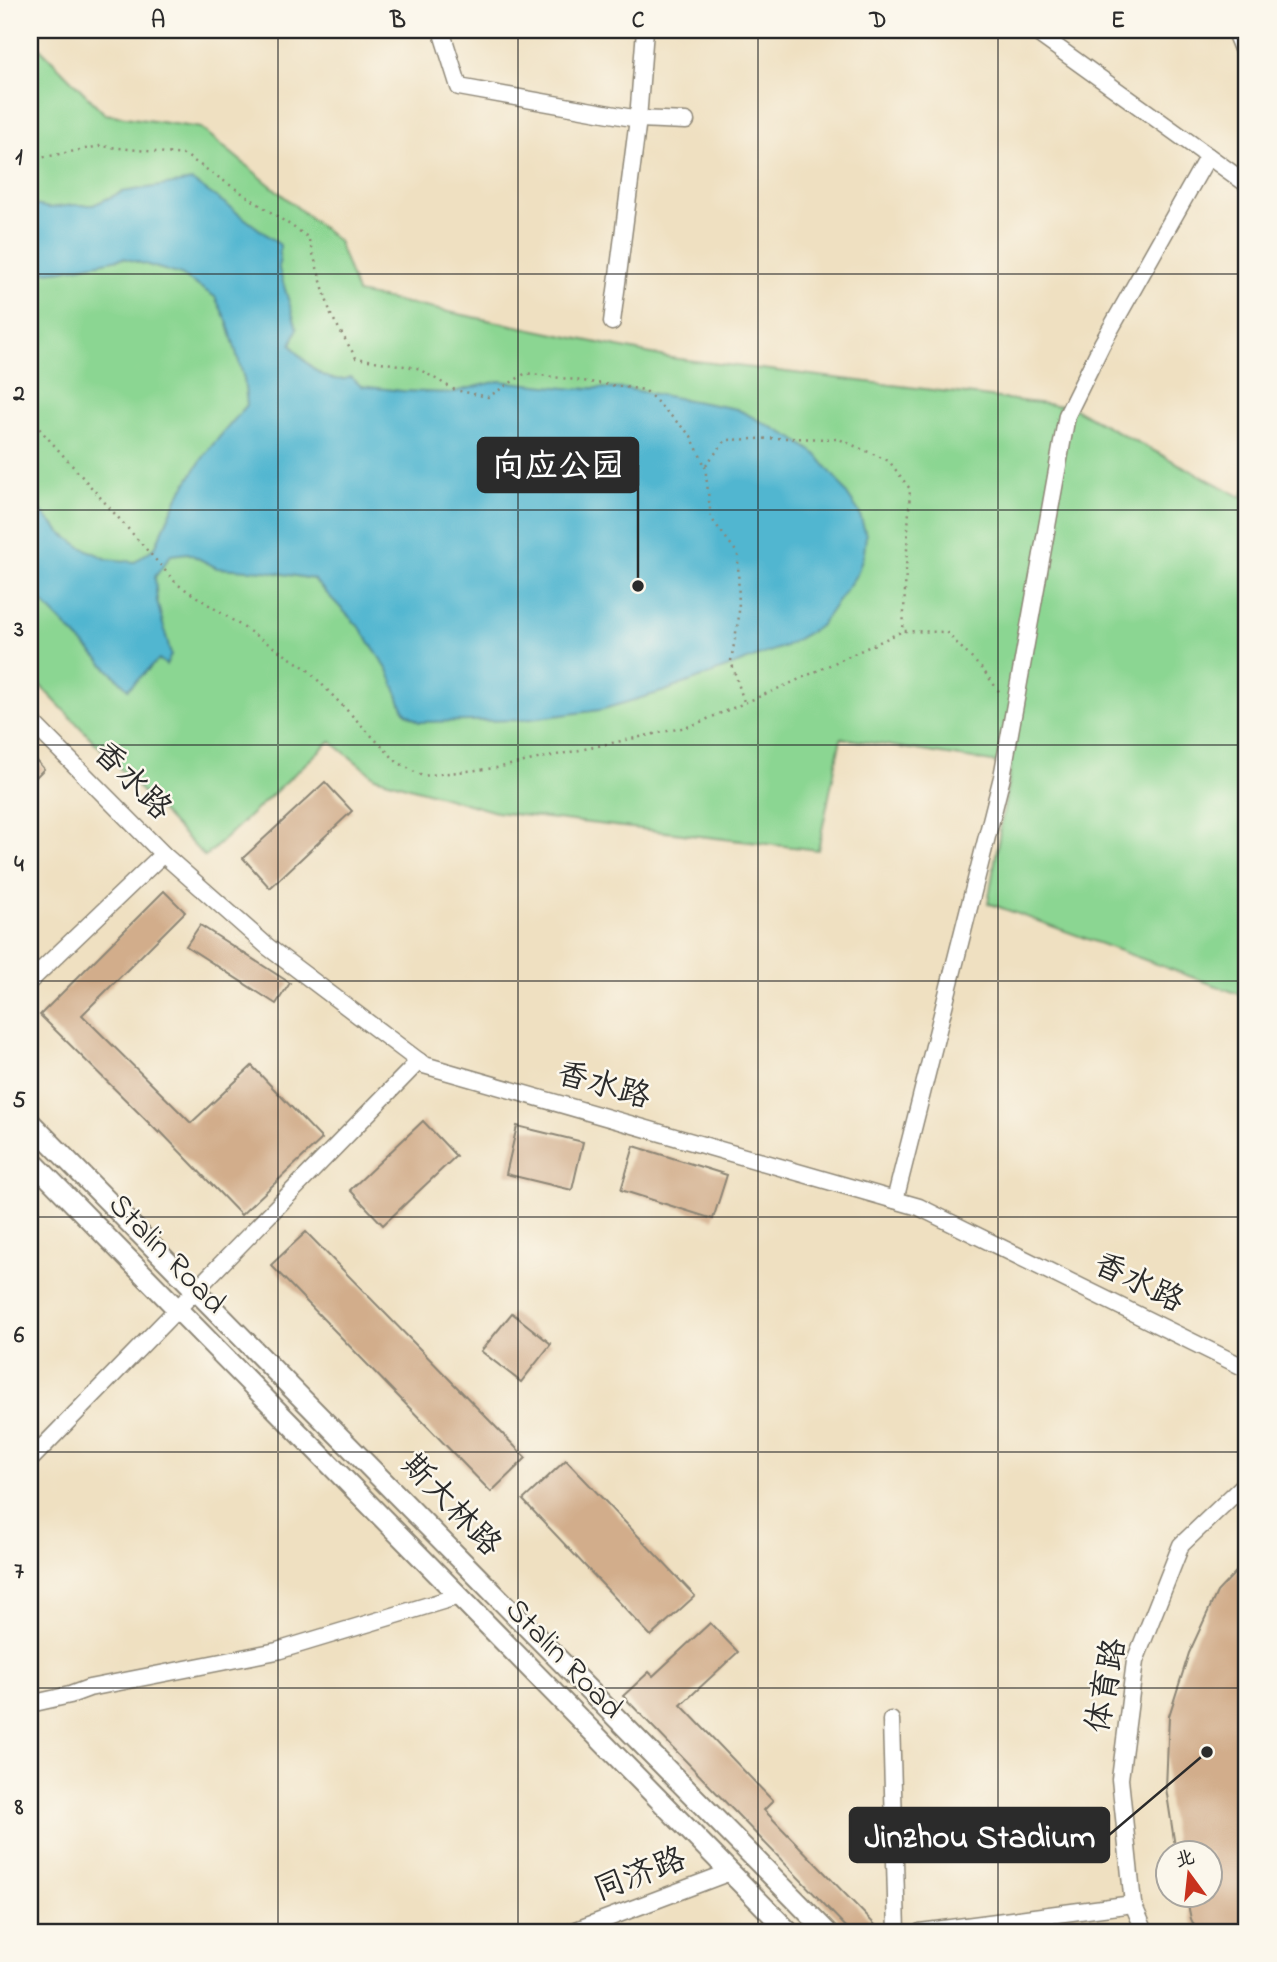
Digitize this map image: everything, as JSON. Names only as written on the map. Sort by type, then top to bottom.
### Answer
[{"type":"highway","points":[[1238,30],[1247,52]]},
{"type":"main road","name":"斯大林路","points":[[30,1122],[827,1932]]},
{"type":"main road","name":"Stalin Road","points":[[30,1159],[789,1932]]},
{"type":"street","points":[[441,30],[459,88],[638,119],[687,121]]},
{"type":"street","points":[[612,321],[638,119],[645,30]]},
{"type":"street","points":[[1033,30],[1247,184]]},
{"type":"street","points":[[895,1200],[1002,777],[1067,415],[1102,344],[1208,156]]},
{"type":"street","name":"香水路","points":[[30,720],[163,854],[268,947],[424,1065],[919,1207],[1247,1369]]},
{"type":"street","points":[[30,981],[163,854]]},
{"type":"street","points":[[30,1460],[419,1061]]},
{"type":"street","name":"体育路","points":[[1144,1932],[1133,1904],[1120,1779],[1135,1661],[1181,1545],[1247,1482]]},
{"type":"street","points":[[30,1704],[89,1688],[277,1651],[459,1596]]},
{"type":"street","points":[[891,1720],[897,1932]]},
{"type":"street","name":"同济路","points":[[571,1932],[730,1872]]},
{"type":"street","points":[[920,1932],[1133,1904]]},
{"type":"path","points":[[30,160],[100,146],[185,155],[307,237],[331,315],[356,358],[417,368],[455,390],[488,397],[526,373],[645,390],[691,436],[705,466],[711,518],[738,554],[739,616],[731,661],[744,703]]},
{"type":"path","points":[[30,418],[177,584],[307,669],[397,762],[422,776],[496,768],[691,726],[903,631],[946,632],[983,670],[1013,711]]},
{"type":"path","points":[[705,466],[726,440],[783,438],[839,439],[889,461],[910,489],[903,631]]},
{"type":"green space","points":[[30,38],[105,114],[201,128],[338,241],[357,293],[671,358],[1071,407],[1241,497],[1247,487],[1247,997],[988,903],[1011,765],[841,738],[818,850],[496,812],[375,777],[330,741],[205,857],[30,675]]},
{"type":"water","points":[[192,181],[280,245],[279,269],[297,329],[291,345],[325,376],[333,379],[351,377],[361,386],[402,391],[450,393],[499,381],[575,389],[628,389],[737,409],[793,438],[817,455],[841,485],[859,512],[866,535],[857,574],[820,626],[785,646],[665,691],[600,710],[523,720],[419,722],[404,711],[389,672],[361,629],[313,579],[265,571],[217,568],[188,553],[171,555],[155,577],[157,601],[171,655],[166,665],[159,659],[128,689],[30,590],[30,499],[60,532],[81,547],[107,559],[135,562],[155,547],[178,497],[194,471],[247,405],[244,379],[227,321],[215,297],[181,275],[124,258],[44,272],[30,265],[30,204],[49,208],[93,205],[122,192]]},
{"type":"building","points":[[30,753],[44,769],[30,783]]},
{"type":"building","points":[[325,782],[352,811],[270,888],[243,858]]},
{"type":"building","points":[[164,891],[185,912],[82,1015],[191,1123],[252,1066],[322,1139],[241,1215],[160,1131],[159,1133],[40,1015]]},
{"type":"building","points":[[200,925],[290,983],[276,1004],[186,946]]},
{"type":"building","points":[[423,1121],[456,1156],[383,1225],[350,1190]]},
{"type":"building","points":[[517,1126],[583,1142],[572,1190],[506,1174]]},
{"type":"building","points":[[634,1146],[727,1175],[713,1219],[621,1190]]},
{"type":"building","points":[[306,1232],[526,1458],[491,1492],[271,1265]]},
{"type":"building","points":[[512,1313],[551,1344],[521,1382],[481,1351]]},
{"type":"building","points":[[566,1460],[695,1596],[651,1636],[523,1500]]},
{"type":"building","points":[[1247,1560],[1247,1932],[1197,1932],[1189,1910],[1224,1910],[1224,1840],[1174,1840],[1166,1788],[1169,1716],[1189,1653],[1217,1592]]},
{"type":"building","points":[[710,1623],[738,1652],[681,1705],[773,1801],[764,1810],[882,1932],[851,1932],[623,1696],[649,1672],[653,1676]]},
{"type":"place","name":"向应公园","points":[[638,586]]},
{"type":"place","name":"Jinzhou Stadium","points":[[1207,1752]]}]
